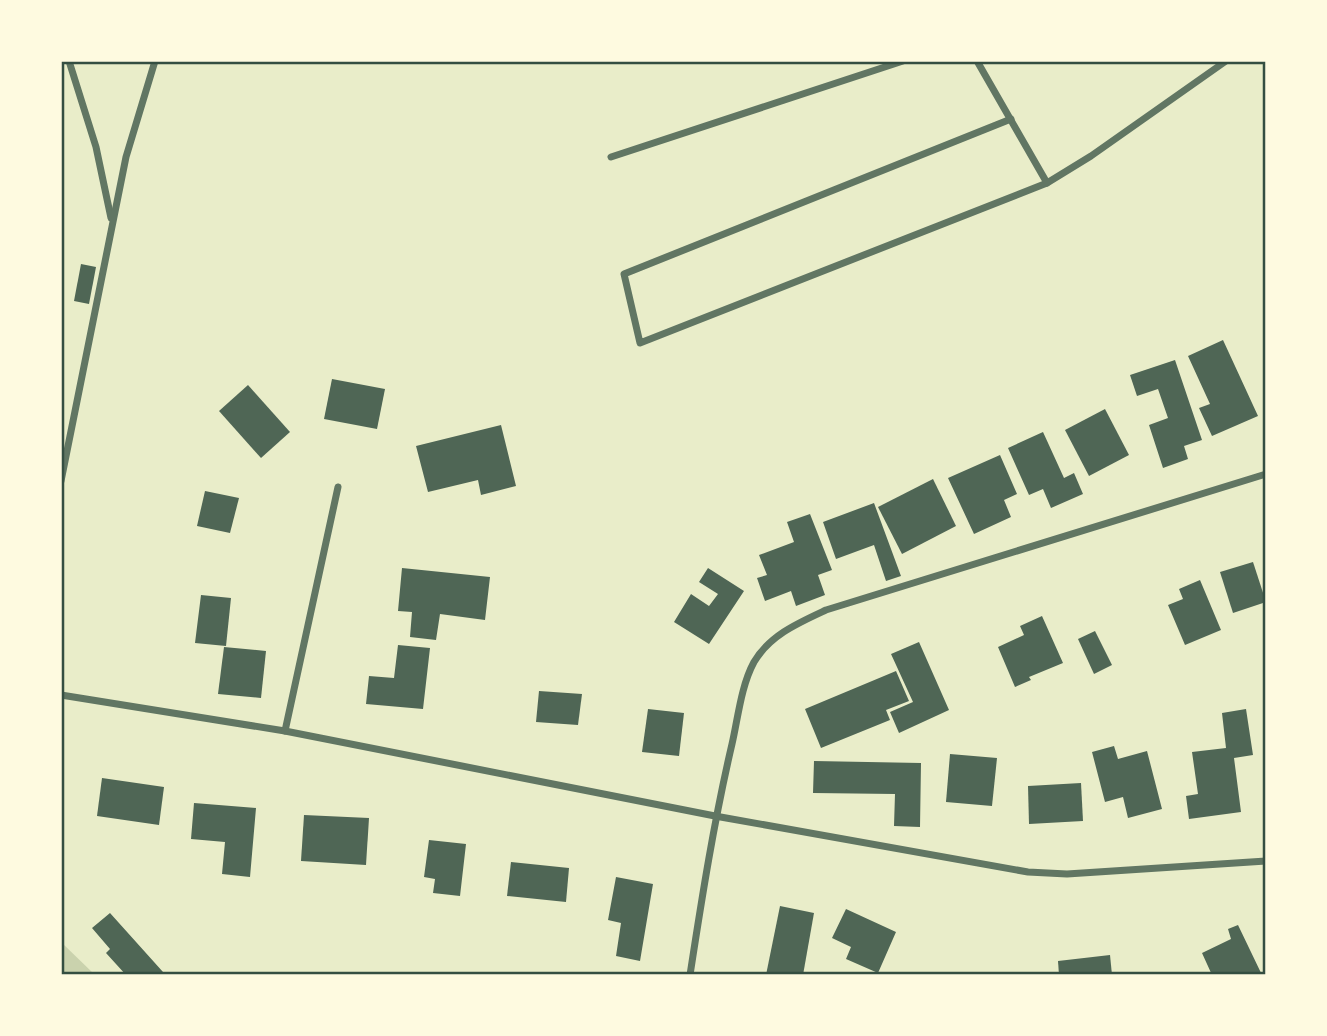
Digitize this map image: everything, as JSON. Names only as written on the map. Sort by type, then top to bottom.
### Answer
[{"type":"street","points":[[69,61],[96,147],[112,222]]},
{"type":"street","points":[[61,481],[126,157],[155,61]]},
{"type":"street","points":[[611,157],[903,61]]},
{"type":"street","points":[[977,61],[1047,183]]},
{"type":"street","points":[[1012,119],[624,274],[640,343],[1047,183],[1091,156],[1226,61]]},
{"type":"street","points":[[690,975],[715,817],[744,688],[754,662],[772,640],[791,626],[826,610],[1266,474]]},
{"type":"street","points":[[285,731],[338,487]]},
{"type":"street","points":[[61,695],[285,731],[715,817],[1049,873],[1266,861]]},
{"type":"green space","points":[[61,942],[95,975],[61,975]]},
{"type":"building","points":[[81,264],[96,267],[89,304],[74,301]]},
{"type":"building","points":[[1223,340],[1258,416],[1212,436],[1199,408],[1210,404],[1188,356]]},
{"type":"building","points":[[1175,360],[1202,440],[1184,446],[1188,459],[1163,468],[1149,425],[1168,418],[1158,389],[1137,396],[1130,375]]},
{"type":"building","points":[[332,379],[385,389],[377,429],[324,419]]},
{"type":"building","points":[[248,385],[290,432],[261,458],[219,411]]},
{"type":"building","points":[[1105,409],[1129,455],[1089,476],[1065,430]]},
{"type":"building","points":[[501,425],[516,486],[481,495],[478,480],[428,492],[416,446]]},
{"type":"building","points":[[1043,432],[1064,478],[1074,473],[1083,494],[1051,508],[1043,489],[1029,495],[1008,448]]},
{"type":"building","points":[[1000,455],[1017,494],[1004,500],[1011,517],[974,534],[948,478]]},
{"type":"building","points":[[933,479],[956,526],[902,554],[878,507]]},
{"type":"building","points":[[205,491],[239,498],[230,533],[197,526]]},
{"type":"building","points":[[874,503],[901,576],[886,581],[874,545],[836,559],[823,522]]},
{"type":"building","points":[[810,514],[832,570],[818,575],[825,595],[796,606],[791,591],[765,601],[757,578],[767,575],[759,555],[794,542],[787,522]]},
{"type":"building","points":[[1253,562],[1266,602],[1233,613],[1220,572]]},
{"type":"building","points":[[402,568],[490,577],[485,620],[440,614],[436,640],[410,637],[412,612],[398,611]]},
{"type":"building","points":[[708,568],[744,591],[709,644],[674,622],[691,594],[709,606],[718,594],[699,582]]},
{"type":"building","points":[[1200,580],[1221,630],[1185,645],[1168,605],[1183,599],[1179,589]]},
{"type":"building","points":[[201,595],[231,598],[226,646],[195,643]]},
{"type":"building","points":[[1042,616],[1063,663],[1029,677],[1031,680],[1015,687],[998,647],[1024,635],[1020,626]]},
{"type":"building","points":[[1095,631],[1112,665],[1094,674],[1078,639]]},
{"type":"building","points":[[919,642],[949,710],[899,733],[890,712],[913,702],[891,654]]},
{"type":"building","points":[[398,645],[430,648],[423,709],[366,704],[369,676],[394,678]]},
{"type":"building","points":[[224,647],[266,651],[261,698],[218,694]]},
{"type":"building","points":[[896,671],[909,701],[886,710],[890,720],[821,748],[805,709]]},
{"type":"building","points":[[539,691],[582,694],[578,725],[536,722]]},
{"type":"building","points":[[648,709],[684,713],[679,756],[642,752]]},
{"type":"building","points":[[1246,709],[1253,755],[1234,758],[1241,812],[1189,819],[1186,796],[1198,794],[1192,752],[1226,748],[1222,713]]},
{"type":"building","points":[[1114,746],[1118,759],[1147,751],[1162,809],[1128,818],[1123,797],[1105,802],[1092,752]]},
{"type":"building","points":[[950,754],[997,758],[992,806],[946,802]]},
{"type":"building","points":[[814,761],[921,763],[920,827],[894,826],[895,794],[813,793]]},
{"type":"building","points":[[102,778],[164,787],[159,825],[97,816]]},
{"type":"building","points":[[1081,783],[1083,821],[1029,824],[1028,786]]},
{"type":"building","points":[[194,803],[256,808],[250,877],[222,874],[225,842],[191,839]]},
{"type":"building","points":[[304,815],[369,818],[366,865],[301,861]]},
{"type":"building","points":[[429,840],[466,844],[460,896],[433,893],[435,879],[424,877]]},
{"type":"building","points":[[511,862],[569,868],[566,902],[507,896]]},
{"type":"building","points":[[616,877],[653,884],[640,961],[616,956],[621,923],[608,920]]},
{"type":"building","points":[[780,906],[814,913],[803,975],[766,975]]},
{"type":"building","points":[[846,909],[896,932],[878,973],[846,959],[851,947],[832,938]]},
{"type":"building","points":[[110,913],[163,972],[159,975],[126,975],[106,953],[110,949],[92,928]]},
{"type":"building","points":[[1238,925],[1262,975],[1212,975],[1202,953],[1231,939],[1228,929]]},
{"type":"building","points":[[1110,955],[1112,975],[1059,975],[1058,961]]}]
